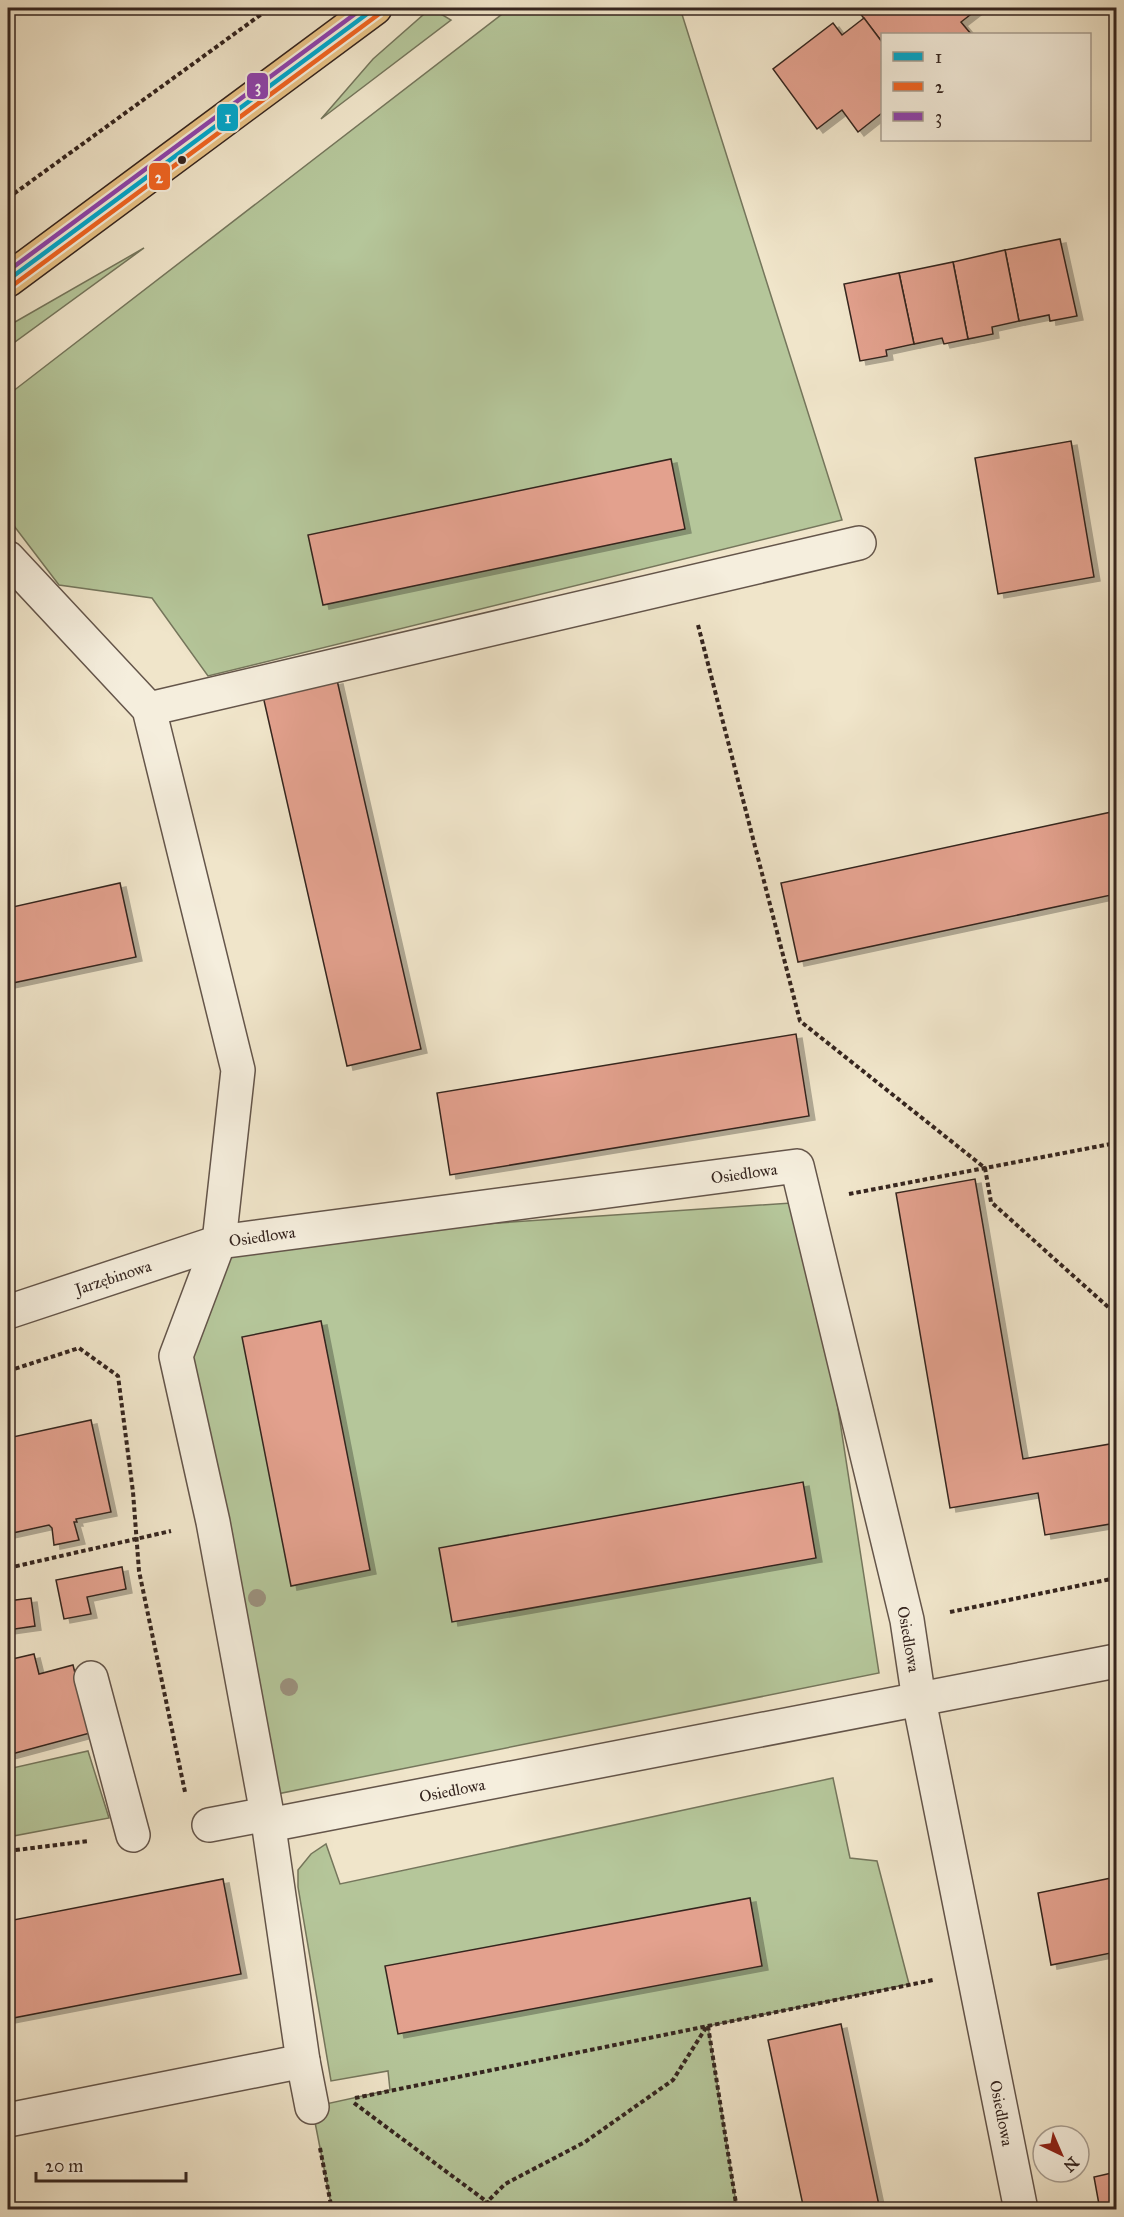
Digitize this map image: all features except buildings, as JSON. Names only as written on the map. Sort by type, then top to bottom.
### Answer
[{"type":"main road","points":[[8,280],[375,8]]},
{"type":"street","points":[[149,709],[860,543]]},
{"type":"street","points":[[8,558],[149,709],[238,1070],[219,1242],[176,1356],[213,1522],[268,1820],[303,2061],[312,2107]]},
{"type":"street","name":"Osiedlowa","points":[[219,1242],[797,1166],[907,1620],[919,1700],[1021,2210]]},
{"type":"street","name":"Jarzębinowa","points":[[8,1312],[219,1242]]},
{"type":"street","name":"Osiedlowa","points":[[208,1825],[268,1820],[919,1700],[1116,1660]]},
{"type":"street","points":[[92,1678],[133,1835]]},
{"type":"street","points":[[8,2120],[303,2061]]},
{"type":"path","points":[[8,198],[270,8]]},
{"type":"path","points":[[687,583],[800,1021],[985,1168],[991,1202],[1116,1314]]},
{"type":"path","points":[[806,1202],[1116,1143]]},
{"type":"path","points":[[8,1371],[80,1348],[118,1376],[139,1571],[185,1793]]},
{"type":"path","points":[[8,1568],[213,1522]]},
{"type":"path","points":[[907,1620],[1116,1578]]},
{"type":"path","points":[[498,2210],[349,2099],[975,1972]]},
{"type":"path","points":[[479,2210],[505,2184],[585,2142],[673,2080],[708,2026]]},
{"type":"path","points":[[708,2026],[737,2210]]},
{"type":"path","points":[[312,2107],[332,2210]]},
{"type":"green space","points":[[431,8],[451,20],[321,119],[373,59]]},
{"type":"green space","points":[[510,8],[680,8],[842,520],[208,676],[152,598],[59,585],[8,518],[8,395]]},
{"type":"green space","points":[[144,248],[8,347],[8,326]]},
{"type":"green space","points":[[806,1202],[879,1673],[272,1795],[176,1356],[219,1242]]},
{"type":"green space","points":[[88,1751],[109,1818],[8,1837],[8,1769]]},
{"type":"green space","points":[[833,1778],[850,1858],[877,1861],[909,1984],[708,2026],[737,2209],[332,2209],[312,2107],[390,2090],[388,2071],[331,2081],[298,1887],[298,1870],[311,1854],[326,1844],[340,1884]]},
{"type":"transit line","name":"3","points":[[8,271],[363,8]]},
{"type":"transit line","name":"1","points":[[8,280],[375,8]]},
{"type":"transit line","name":"2","points":[[12,286],[379,14]]}]
